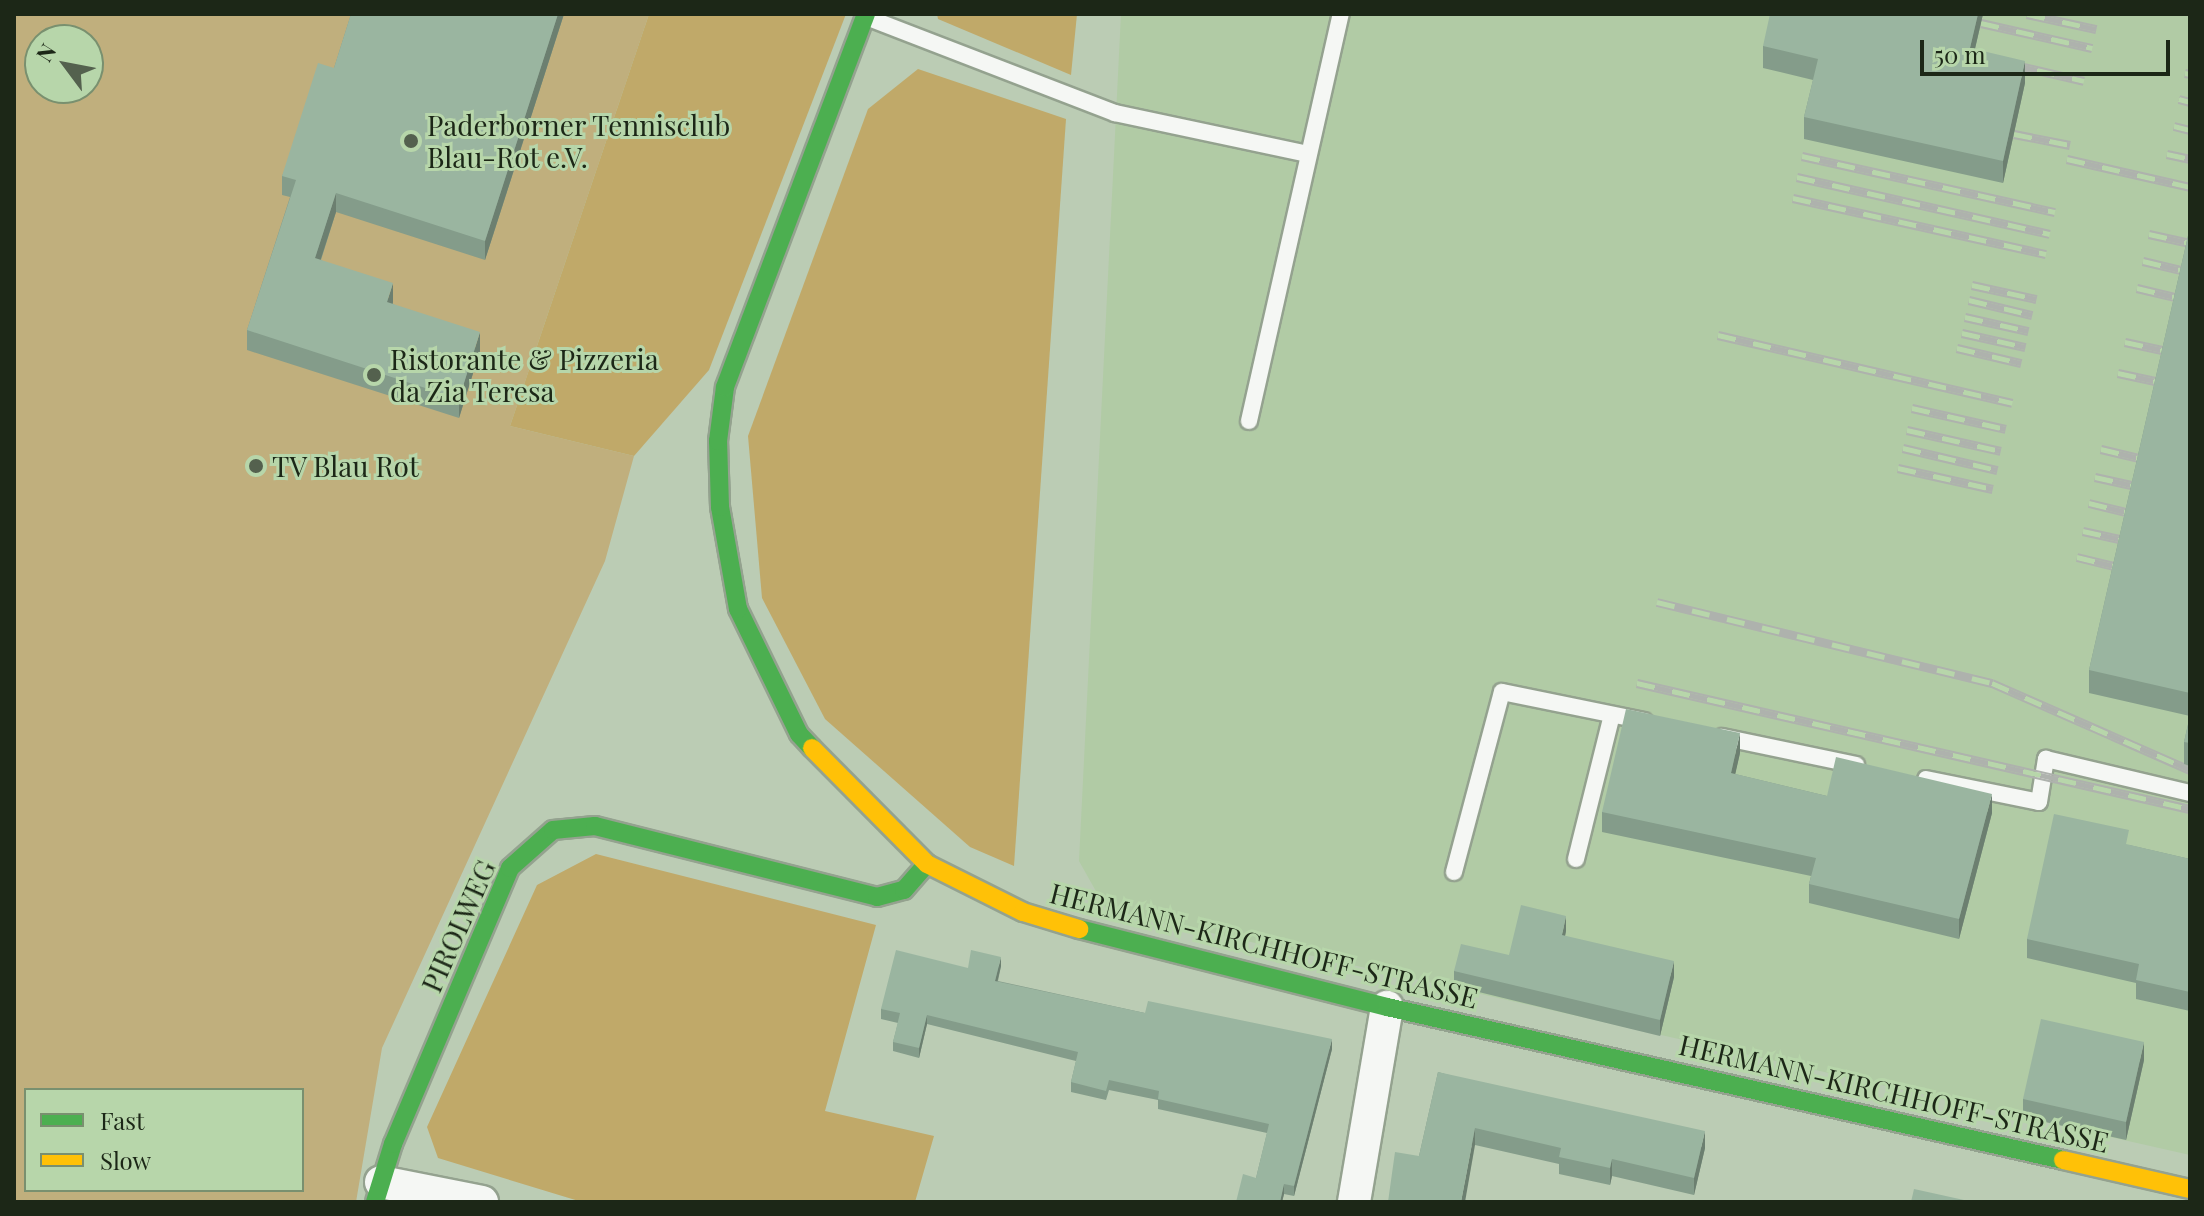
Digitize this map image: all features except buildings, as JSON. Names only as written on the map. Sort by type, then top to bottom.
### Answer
[{"type":"street","name":"HERMANN-KIRCHHOFF-STRASSE","points":[[865,15],[725,387],[718,441],[720,507],[738,609],[799,734],[882,824],[927,864],[1023,912],[1387,1007],[2190,1189]]},
{"type":"street","name":"PIROLWEG","points":[[378,1192],[510,868],[553,830],[595,826],[877,897],[904,890],[927,864]]},
{"type":"street","points":[[1354,1202],[1387,1007]]},
{"type":"street","points":[[378,1192],[482,1202]]},
{"type":"lane","points":[[1249,421],[1341,14]]},
{"type":"lane","points":[[865,15],[1115,113],[1308,154]]},
{"type":"lane","points":[[1454,872],[1502,692],[1658,724]]},
{"type":"lane","points":[[1576,859],[1612,715]]},
{"type":"lane","points":[[1704,733],[1871,768]]},
{"type":"lane","points":[[1902,774],[2039,802],[2046,759],[2190,793]]},
{"type":"shaded area","name":"TV Blau Rot","points":[[14,14],[649,14],[510,426],[634,456],[605,561],[382,1048],[356,1202],[14,1202]]},
{"type":"shaded area","points":[[649,14],[846,14],[709,370],[634,456],[510,426]]},
{"type":"shaded area","points":[[937,14],[1077,14],[1071,75],[938,19]]},
{"type":"shaded area","points":[[1121,14],[2190,14],[2190,1155],[1106,909],[1079,861]]},
{"type":"shaded area","points":[[918,69],[1066,119],[1014,866],[970,847],[825,719],[762,598],[748,436],[868,109]]},
{"type":"shaded area","points":[[596,854],[876,925],[825,1111],[934,1136],[915,1202],[582,1202],[438,1158],[427,1127],[537,885]]},
{"type":"railway","points":[[2027,14],[2096,29]]},
{"type":"railway","points":[[1981,23],[2092,48]]},
{"type":"railway","points":[[2002,62],[2084,81]]},
{"type":"railway","points":[[2185,73],[2190,74]]},
{"type":"railway","points":[[2179,99],[2190,102]]},
{"type":"railway","points":[[2174,126],[2190,130]]},
{"type":"railway","points":[[2014,134],[2070,145]]},
{"type":"railway","points":[[2167,154],[2190,159]]},
{"type":"railway","points":[[1802,156],[2055,212]]},
{"type":"railway","points":[[2067,159],[2190,187]]},
{"type":"railway","points":[[1797,177],[2050,234]]},
{"type":"railway","points":[[1793,198],[2046,254]]},
{"type":"railway","points":[[2149,234],[2190,243]]},
{"type":"railway","points":[[2143,261],[2185,271]]},
{"type":"railway","points":[[1972,285],[2036,299]]},
{"type":"railway","points":[[2137,288],[2179,298]]},
{"type":"railway","points":[[1969,300],[2032,315]]},
{"type":"railway","points":[[1965,317],[2028,331]]},
{"type":"railway","points":[[1962,333],[2025,347]]},
{"type":"railway","points":[[1718,335],[2012,403]]},
{"type":"railway","points":[[2125,342],[2167,351]]},
{"type":"railway","points":[[1957,348],[2021,363]]},
{"type":"railway","points":[[2118,373],[2160,382]]},
{"type":"railway","points":[[1912,408],[2006,429]]},
{"type":"railway","points":[[1907,430],[2001,451]]},
{"type":"railway","points":[[1903,448],[1997,470]]},
{"type":"railway","points":[[2101,449],[2143,459]]},
{"type":"railway","points":[[1898,468],[1993,489]]},
{"type":"railway","points":[[2095,477],[2136,486]]},
{"type":"railway","points":[[2089,503],[2130,513]]},
{"type":"railway","points":[[2083,531],[2124,540]]},
{"type":"railway","points":[[2077,557],[2118,567]]},
{"type":"railway","points":[[1657,602],[1992,683],[2190,770]]},
{"type":"railway","points":[[1637,683],[2190,809]]},
{"type":"traffic: fast","points":[[812,748],[799,734],[738,609],[720,507],[718,441],[725,387],[866,14]]},
{"type":"traffic: fast","points":[[375,1202],[393,1144],[510,868],[553,830],[595,826],[877,897],[904,890],[927,864]]},
{"type":"traffic: fast","points":[[1079,929],[1387,1007],[2063,1160]]},
{"type":"traffic: slow","points":[[812,748],[927,864],[1023,912],[1079,929]]},
{"type":"traffic: slow","points":[[2063,1160],[2190,1189]]},
{"type":"place","name":"Paderborner Tennisclub Blau-Rot e.V.","points":[[411,141]]},
{"type":"place","name":"Ristorante & Pizzeria da Zia Teresa","points":[[374,375]]},
{"type":"place","name":"TV Blau Rot","points":[[256,466]]}]
